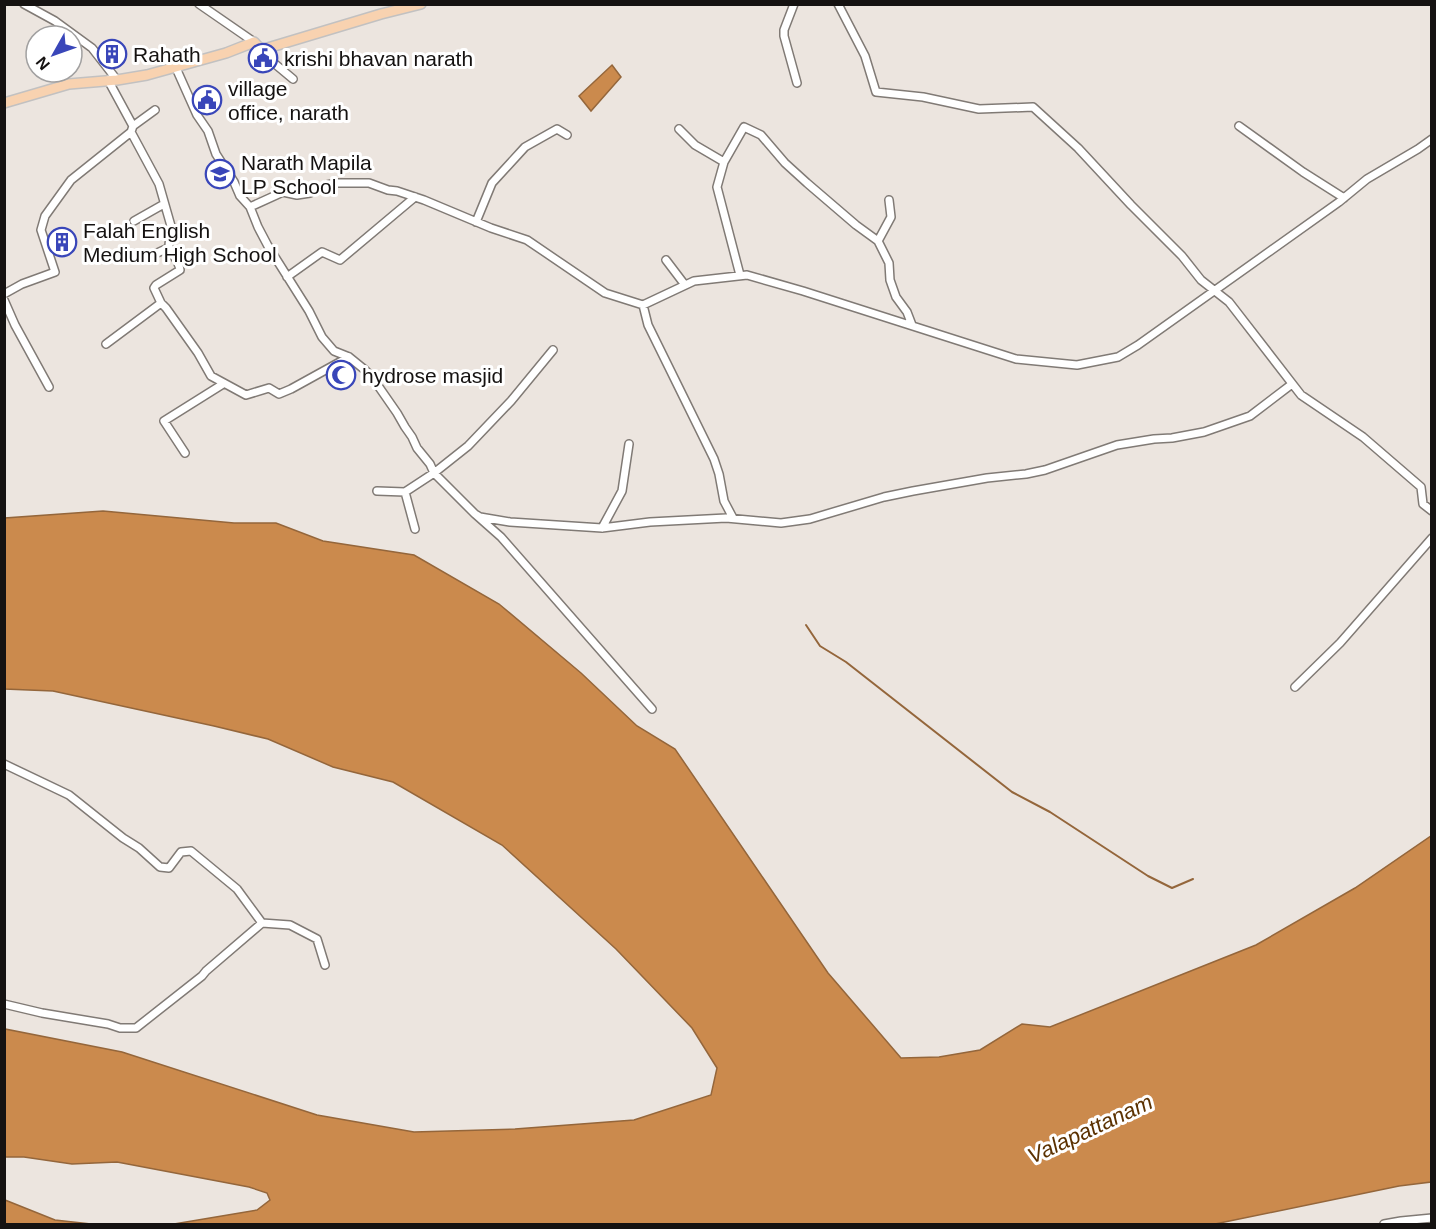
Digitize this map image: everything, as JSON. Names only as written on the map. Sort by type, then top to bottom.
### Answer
[{"type":"main road","points":[[4,103],[69,84],[147,75],[176,68],[254,42],[261,50],[421,4]]},
{"type":"street","points":[[24,4],[55,21],[92,48],[112,80],[132,129],[159,184],[173,233],[168,248],[180,270],[154,288],[160,303],[198,353],[211,376],[246,395],[269,388],[279,394],[349,357]]},
{"type":"street","points":[[199,4],[254,42]]},
{"type":"street","points":[[794,4],[784,36],[796,83]]},
{"type":"street","points":[[838,4],[865,56],[876,92],[923,97],[979,109],[1033,107],[1078,147],[1182,256],[1201,280],[1229,302],[1301,395],[1363,437],[1421,487],[1423,504],[1431,511]]},
{"type":"street","points":[[261,50],[293,79]]},
{"type":"street","points":[[176,68],[196,115],[208,132],[216,154],[240,196],[250,207],[258,227],[309,311],[322,337],[334,351],[349,357],[372,377],[434,473],[501,537],[652,709]]},
{"type":"street","points":[[4,294],[22,284],[55,272],[41,230],[45,216],[71,180],[155,110]]},
{"type":"street","points":[[1239,126],[1344,198]]},
{"type":"street","points":[[740,275],[717,187],[724,162],[744,127],[761,135],[785,163],[807,183],[878,241],[889,263],[890,280],[896,297],[907,312],[912,326]]},
{"type":"street","points":[[476,222],[492,183],[525,147],[557,129],[567,135]]},
{"type":"street","points":[[679,129],[695,145],[724,162]]},
{"type":"street","points":[[250,207],[283,192],[297,195],[310,193],[336,183],[369,183],[424,200],[527,240],[605,293],[643,305],[694,281],[747,275],[1016,359],[1077,365],[1118,357],[1138,345],[1344,198],[1367,178],[1431,139]]},
{"type":"street","points":[[287,278],[322,252],[340,260],[415,197]]},
{"type":"street","points":[[878,241],[891,217],[889,200]]},
{"type":"street","points":[[134,220],[164,204]]},
{"type":"street","points":[[142,260],[168,248]]},
{"type":"street","points":[[666,260],[685,285]]},
{"type":"street","points":[[4,300],[49,387]]},
{"type":"street","points":[[106,344],[160,303]]},
{"type":"street","points":[[643,305],[648,325],[714,459],[724,501],[733,518]]},
{"type":"street","points":[[377,491],[405,492],[468,447],[512,401],[552,350]]},
{"type":"street","points":[[185,453],[164,421],[223,384]]},
{"type":"street","points":[[475,514],[480,517],[510,522],[602,528],[650,522],[733,518],[781,524],[810,519],[884,497],[913,491],[1045,470],[1117,445],[1204,432],[1250,416],[1293,384]]},
{"type":"street","points":[[602,528],[622,491],[629,444]]},
{"type":"street","points":[[405,492],[416,529]]},
{"type":"street","points":[[1295,687],[1340,643],[1431,538]]},
{"type":"street","points":[[4,764],[69,795],[139,848],[160,867],[169,868],[181,852],[191,851],[237,889],[262,923]]},
{"type":"street","points":[[4,1004],[120,1028],[136,1028],[202,976],[206,970],[262,923],[290,925],[317,939],[325,965]]},
{"type":"street","points":[[1384,1224],[1431,1218]]},
{"type":"water","points":[[612,65],[621,77],[591,111],[579,96]]},
{"type":"water","name":"Valapattanam","points":[[103,511],[234,523],[276,523],[323,541],[414,555],[499,604],[581,673],[637,726],[675,749],[828,973],[901,1058],[939,1057],[980,1050],[1022,1024],[1050,1027],[1256,945],[1355,888],[1431,836],[1431,1182],[1399,1186],[1215,1224],[174,1224],[257,1210],[270,1200],[267,1193],[249,1187],[117,1162],[72,1164],[24,1157],[5,1157],[5,1029],[122,1052],[317,1115],[414,1132],[515,1129],[634,1120],[711,1095],[717,1068],[692,1028],[616,949],[502,845],[393,782],[333,767],[268,739],[214,726],[53,691],[5,689],[5,518]]},
{"type":"water","points":[[5,1200],[55,1220],[91,1224],[5,1224]]},
{"type":"waterway","points":[[806,625],[820,646],[846,662],[1012,792],[1050,812],[1148,876],[1172,888],[1193,879]]},
{"type":"place","name":"Rahath","points":[[112,54]]},
{"type":"place","name":"krishi bhavan narath","points":[[263,58]]},
{"type":"place","name":"village office, narath","points":[[207,100]]},
{"type":"place","name":"Narath Mapila LP School","points":[[220,174]]},
{"type":"place","name":"Falah English Medium High School","points":[[62,242]]},
{"type":"place","name":"hydrose masjid","points":[[341,375]]}]
